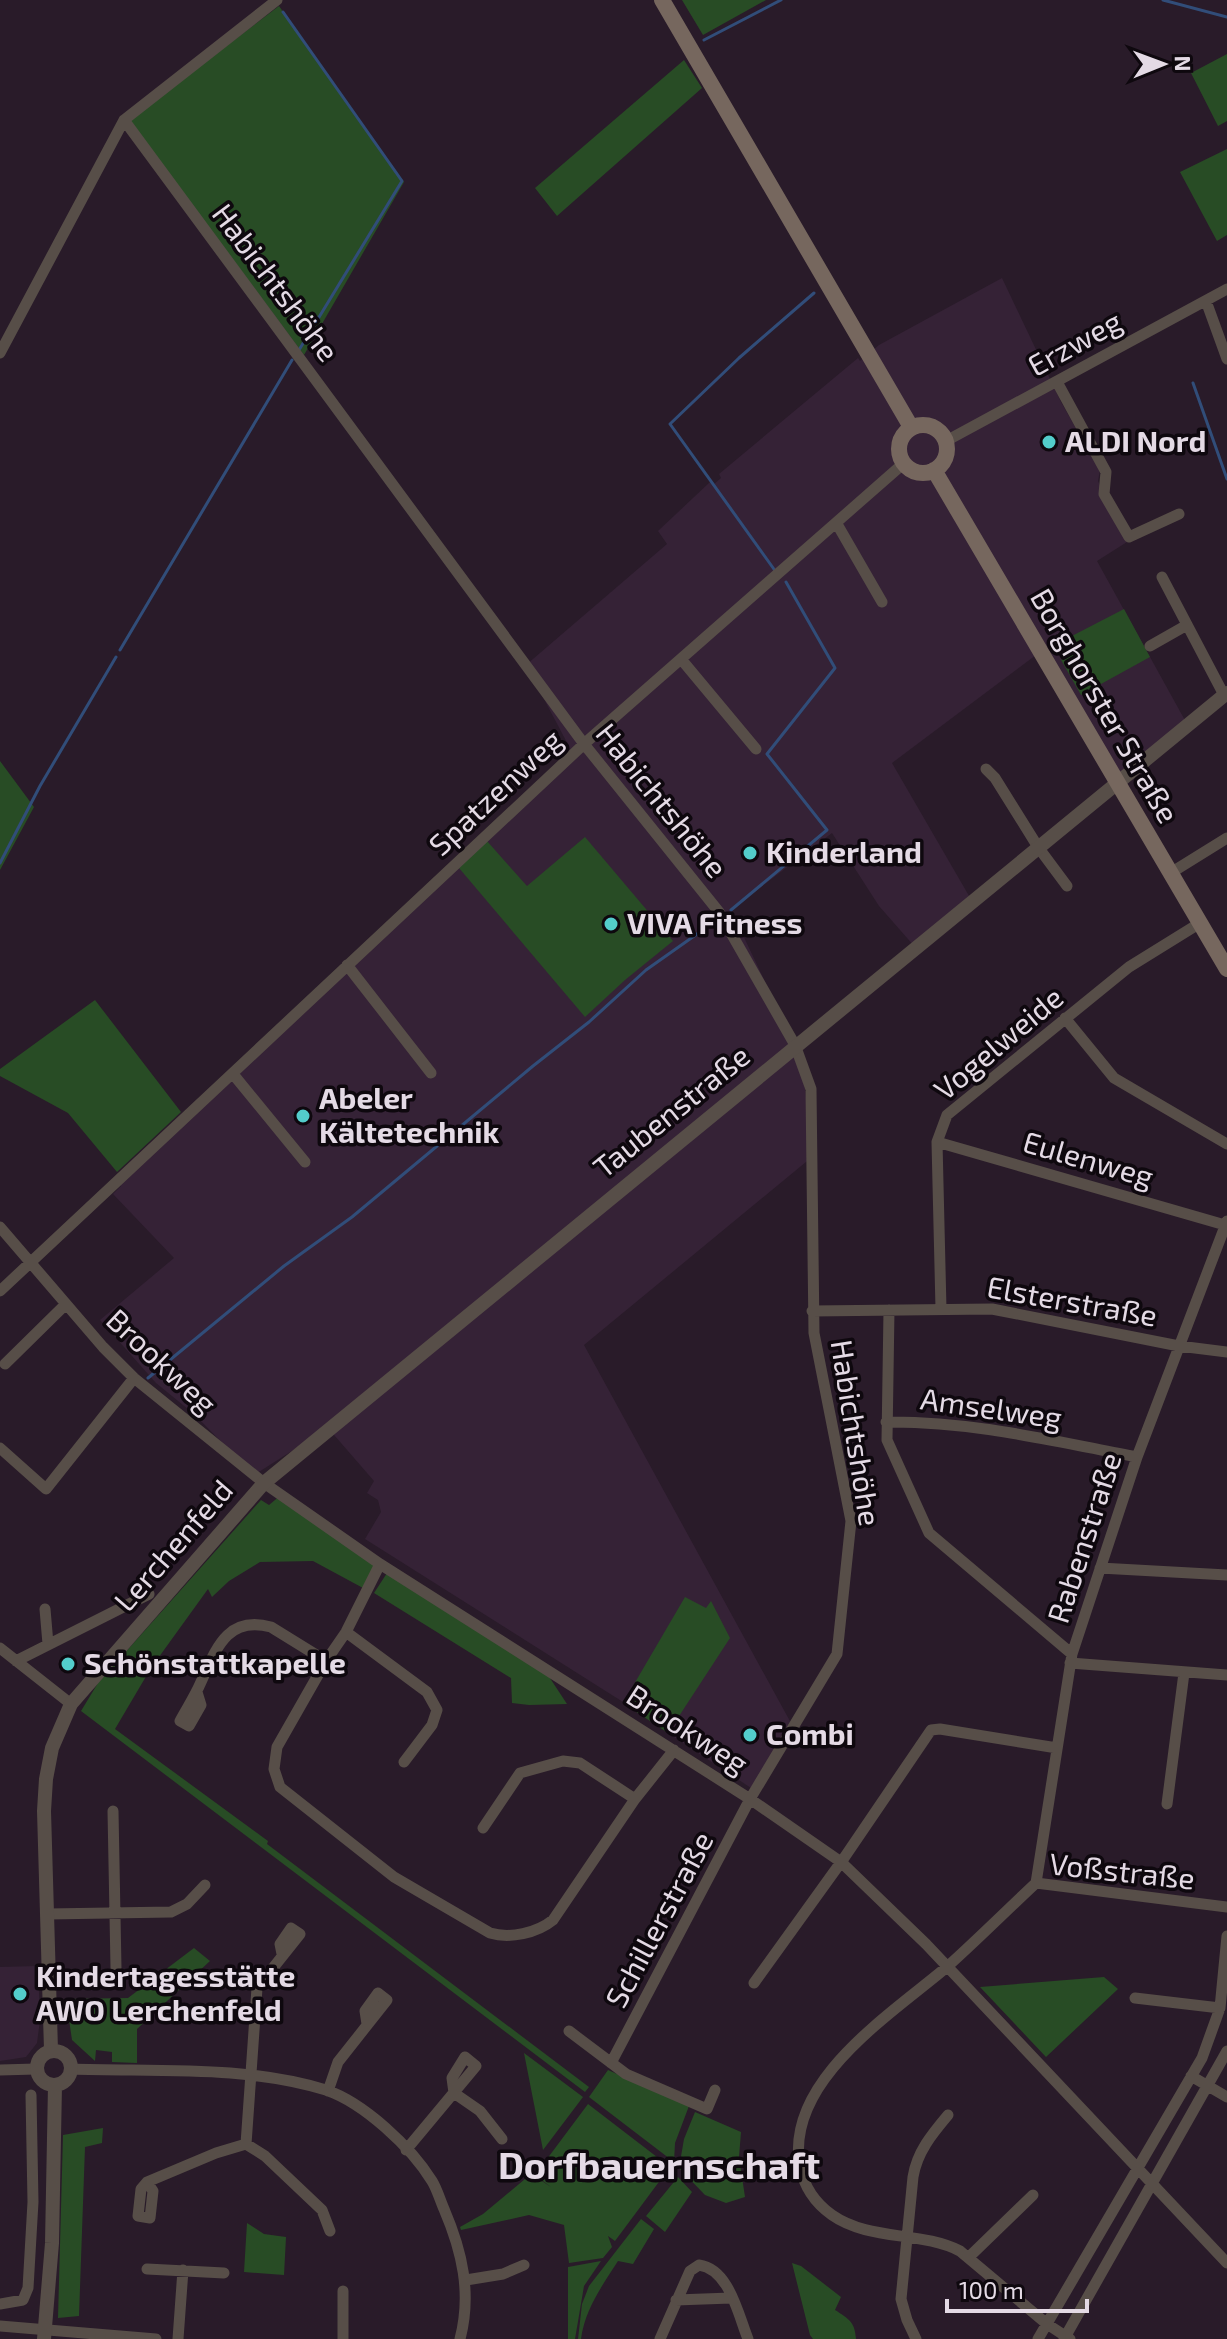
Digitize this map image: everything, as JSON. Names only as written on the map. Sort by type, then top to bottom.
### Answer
[{"type":"main road","points":[[662,0],[911,427]]},
{"type":"main road","points":[[931,426],[946,441],[944,461],[934,470],[918,472],[904,463],[899,449],[900,441],[911,427],[931,426]]},
{"type":"main road","name":"Borghorster Straße","points":[[934,470],[1227,969]]},
{"type":"street","points":[[0,353],[124,120],[277,0]]},
{"type":"street","name":"Habichtshöhe","points":[[124,120],[584,744],[719,912],[795,1045],[811,1089],[814,1333],[851,1521],[837,1654],[750,1799]]},
{"type":"street","name":"Erzweg","points":[[946,441],[1227,289]]},
{"type":"street","points":[[1206,301],[1227,359]]},
{"type":"street","points":[[1057,382],[1106,472],[1104,494],[1129,537],[1179,514]]},
{"type":"street","name":"Spatzenweg","points":[[0,1291],[584,744],[904,463]]},
{"type":"street","points":[[837,524],[882,602]]},
{"type":"street","points":[[1162,577],[1226,694]]},
{"type":"street","points":[[1150,646],[1187,625]]},
{"type":"street","points":[[681,659],[756,749]]},
{"type":"street","name":"Taubenstraße","points":[[264,1483],[1226,694]]},
{"type":"street","points":[[986,769],[1067,886]]},
{"type":"street","points":[[1169,874],[1227,838]]},
{"type":"street","name":"Vogelweide","points":[[941,1309],[937,1142],[947,1115],[1129,967],[1200,923]]},
{"type":"street","points":[[347,965],[431,1073]]},
{"type":"street","points":[[1065,1018],[1114,1078],[1227,1144]]},
{"type":"street","points":[[233,1074],[305,1162]]},
{"type":"street","name":"Eulenweg","points":[[937,1142],[1226,1223]]},
{"type":"street","name":"Rabenstraße","points":[[1036,1883],[1071,1658],[1137,1457],[1226,1223]]},
{"type":"street","name":"Brookweg","points":[[0,1227],[134,1378],[264,1483],[380,1564],[750,1799],[841,1862],[947,1966],[1227,2263]]},
{"type":"street","name":"Brookweg","points":[[5,1364],[66,1304]]},
{"type":"street","name":"Elsterstraße","points":[[812,1311],[992,1309],[1179,1346],[1227,1352]]},
{"type":"street","points":[[889,1310],[887,1440],[929,1533],[1071,1658],[1184,1673],[1227,1674]]},
{"type":"street","points":[[0,1448],[46,1489],[134,1378]]},
{"type":"street","name":"Amselweg","points":[[886,1422],[934,1421],[980,1426],[1137,1457]]},
{"type":"street","name":"Lerchenfeld","points":[[51,2050],[44,1811],[52,1748],[71,1704],[264,1483]]},
{"type":"street","points":[[380,1564],[346,1632],[326,1661],[276,1752],[274,1769],[280,1787],[394,1877],[490,1933],[503,1937],[542,1929],[553,1920],[635,1799],[674,1750]]},
{"type":"street","points":[[1100,1568],[1227,1575]]},
{"type":"street","points":[[16,1661],[149,1594]]},
{"type":"street","points":[[45,1609],[48,1644]]},
{"type":"street","points":[[197,1692],[217,1648],[235,1628],[261,1624],[271,1627],[326,1661]]},
{"type":"street","points":[[346,1632],[427,1692],[437,1710],[432,1725],[404,1762]]},
{"type":"street","points":[[0,1648],[71,1704]]},
{"type":"street","points":[[1167,1804],[1184,1673]]},
{"type":"street","points":[[754,1983],[931,1730],[1057,1748]]},
{"type":"street","points":[[483,1828],[520,1773],[563,1761],[580,1763],[635,1799]]},
{"type":"street","name":"Schillerstraße","points":[[611,2063],[750,1799]]},
{"type":"street","points":[[113,1811],[116,1968]]},
{"type":"street","name":"Voßstraße","points":[[1066,2338],[969,2257],[949,2245],[858,2228],[827,2211],[811,2195],[802,2174],[797,2148],[804,2118],[824,2080],[876,2022],[947,1966],[1036,1883],[1227,1907]]},
{"type":"street","points":[[48,1914],[171,1912],[180,1909],[205,1885]]},
{"type":"street","points":[[1038,2339],[1202,2058],[1220,2008],[1227,1936]]},
{"type":"street","points":[[246,2144],[257,1988],[282,1954]]},
{"type":"street","points":[[1135,1998],[1220,2008]]},
{"type":"street","points":[[328,2091],[338,2062],[367,2024]]},
{"type":"street","name":"Schillerstraße","points":[[569,2031],[626,2074],[707,2109],[715,2090]]},
{"type":"street","points":[[51,2050],[63,2053],[71,2069],[66,2080],[55,2085],[45,2082],[36,2069],[40,2057],[51,2050]]},
{"type":"street","points":[[1066,2338],[1227,2051]]},
{"type":"street","points":[[0,2070],[36,2069]]},
{"type":"street","points":[[71,2069],[249,2074],[328,2091],[356,2105],[380,2123],[432,2180],[460,2247],[466,2280],[460,2339]]},
{"type":"street","points":[[1191,2076],[1227,2097]]},
{"type":"street","points":[[44,2335],[52,2243],[55,2085]]},
{"type":"street","points":[[406,2150],[454,2093],[480,2111],[502,2139]]},
{"type":"street","points":[[0,2304],[23,2300],[28,2288],[33,2202],[31,2095]]},
{"type":"street","points":[[33,2135],[54,2115]]},
{"type":"street","points":[[916,2339],[901,2299],[916,2161],[930,2136],[948,2115]]},
{"type":"street","points":[[147,2182],[246,2144],[265,2156],[322,2210],[330,2231]]},
{"type":"street","points":[[969,2257],[1033,2195]]},
{"type":"street","points":[[466,2280],[503,2274],[524,2265]]},
{"type":"street","points":[[660,2339],[690,2271],[699,2265],[707,2266],[720,2275],[748,2339]]},
{"type":"street","points":[[147,2269],[224,2273]]},
{"type":"street","points":[[178,2339],[183,2270]]},
{"type":"street","points":[[343,2291],[343,2339]]},
{"type":"street","points":[[676,2300],[731,2298]]},
{"type":"street","points":[[0,2326],[44,2335],[156,2339]]},
{"type":"shaded area","points":[[1002,278],[1061,402],[1100,470],[1098,481],[1127,542],[1097,561],[1187,724],[1116,783],[1040,652],[892,763],[972,901],[915,947],[879,906],[832,833],[731,910],[795,1045],[805,1088],[812,1157],[584,1345],[791,1723],[751,1788],[668,1733],[675,1722],[629,1692],[623,1702],[365,1539],[381,1512],[378,1500],[367,1493],[374,1481],[328,1428],[254,1475],[194,1414],[156,1383],[100,1320],[174,1258],[113,1194],[121,1186],[118,1181],[573,754],[526,665],[667,544],[658,531],[710,482],[713,485],[721,478],[719,474],[858,358],[860,361],[879,345]]},
{"type":"shaded area","name":"Kindertagesstätte AWO Lerchenfeld","points":[[38,1966],[40,2020],[37,2043],[26,2057],[0,2061],[0,1967]]},
{"type":"green space","points":[[682,0],[766,0],[703,35]]},
{"type":"green space","points":[[279,6],[404,182],[304,355],[129,120]]},
{"type":"green space","points":[[1227,54],[1227,121],[1218,126],[1191,73]]},
{"type":"green space","points":[[684,60],[702,88],[557,216],[535,188]]},
{"type":"green space","points":[[1227,149],[1227,235],[1217,241],[1180,172]]},
{"type":"green space","points":[[1124,609],[1150,657],[1081,695],[1061,660],[1073,652],[1068,638]]},
{"type":"green space","points":[[0,761],[34,807],[0,870]]},
{"type":"green space","points":[[585,837],[673,941],[585,1017],[459,868],[487,841],[527,886]]},
{"type":"green space","points":[[95,1000],[181,1112],[117,1172],[68,1113],[0,1076],[0,1069]]},
{"type":"green space","points":[[281,1495],[380,1564],[363,1588],[313,1561],[260,1562],[229,1581],[212,1597],[208,1589],[151,1668],[115,1729],[268,1841],[267,1844],[589,2087],[585,2092],[81,1711],[98,1683],[261,1500],[269,1505]]},
{"type":"green space","points":[[389,1570],[542,1666],[567,1704],[512,1703],[511,1678],[374,1593]]},
{"type":"green space","points":[[685,1597],[706,1608],[711,1601],[730,1638],[668,1733],[623,1703]]},
{"type":"green space","points":[[194,1948],[210,1961],[137,2029],[137,2063],[112,2062],[112,2052],[96,2050],[95,2061],[72,2040],[66,1999],[128,1998]]},
{"type":"green space","points":[[1104,1977],[1118,1989],[1046,2057],[980,1987]]},
{"type":"green space","points":[[524,2053],[583,2097],[543,2150]]},
{"type":"green space","points":[[608,2070],[689,2106],[675,2143],[674,2162],[589,2097]]},
{"type":"green space","points":[[588,2104],[670,2167],[615,2241],[608,2236],[612,2247],[603,2258],[569,2263],[564,2225],[529,2215],[461,2230],[460,2227],[483,2214],[531,2174],[551,2187],[535,2175]]},
{"type":"green space","points":[[695,2112],[741,2132],[739,2157],[745,2197],[726,2203],[705,2195],[679,2168],[684,2139]]},
{"type":"green space","points":[[103,2128],[102,2143],[85,2147],[79,2316],[58,2318],[63,2135]]},
{"type":"green space","points":[[678,2177],[692,2192],[665,2232],[646,2216]]},
{"type":"green space","points":[[641,2219],[654,2229],[633,2264],[618,2261],[595,2298],[581,2339],[578,2339],[582,2304],[589,2286]]},
{"type":"green space","points":[[247,2223],[264,2234],[286,2237],[284,2275],[244,2272]]},
{"type":"green space","points":[[601,2261],[584,2286],[575,2339],[568,2339],[568,2267]]},
{"type":"green space","points":[[792,2263],[801,2266],[841,2297],[835,2310],[850,2322],[856,2339],[813,2339]]},
{"type":"waterway","points":[[704,40],[781,0]]},
{"type":"waterway","points":[[1163,0],[1227,17]]},
{"type":"waterway","points":[[283,12],[402,181],[299,350]]},
{"type":"waterway","points":[[776,572],[670,424],[814,293]]},
{"type":"waterway","points":[[120,650],[292,360]]},
{"type":"waterway","points":[[1193,383],[1227,479]]},
{"type":"waterway","points":[[731,910],[827,830],[767,754],[835,668],[786,582]]},
{"type":"waterway","points":[[0,863],[40,786],[116,657]]},
{"type":"waterway","points":[[148,1378],[284,1266],[352,1217],[589,1022],[646,970],[714,922]]},
{"type":"place","name":"ALDI Nord","points":[[1049,442]]},
{"type":"place","name":"Kinderland","points":[[750,853]]},
{"type":"place","name":"VIVA Fitness","points":[[611,924]]},
{"type":"place","name":"Abeler Kältetechnik","points":[[303,1116]]},
{"type":"place","name":"Schönstattkapelle","points":[[68,1664]]},
{"type":"place","name":"Combi","points":[[750,1735]]},
{"type":"place","name":"Kindertagesstätte AWO Lerchenfeld","points":[[20,1994]]},
{"type":"district","name":"Dorfbauernschaft","points":[[659,2166]]}]
